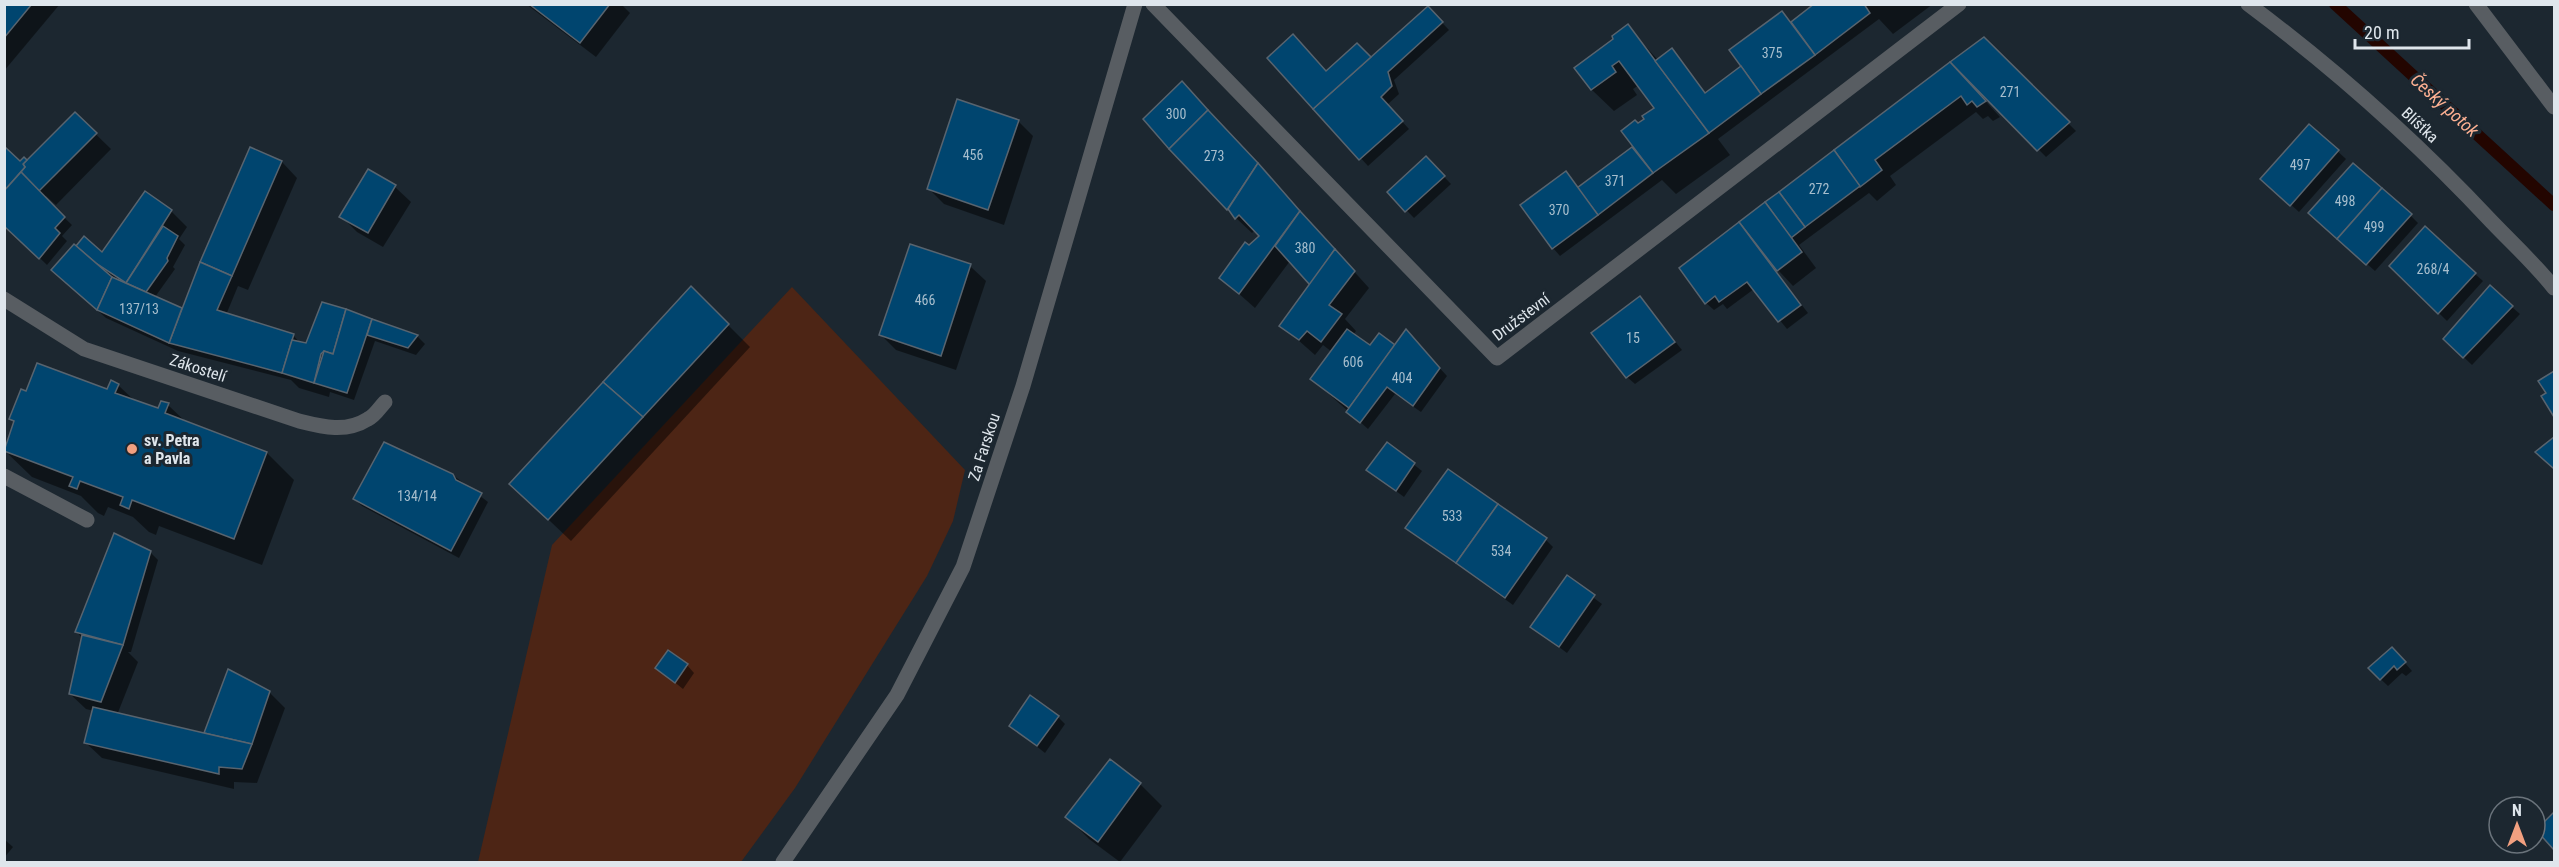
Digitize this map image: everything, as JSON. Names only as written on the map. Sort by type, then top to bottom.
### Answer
[{"type":"street","name":"Za Farskou","points":[[783,862],[897,695],[963,567],[1023,386],[1136,4]]},
{"type":"street","name":"Družstevní","points":[[1153,4],[1497,358],[1959,4]]},
{"type":"street","name":"Blíšťka","points":[[2247,4],[2360,95],[2412,142],[2458,186],[2554,288]]},
{"type":"street","points":[[2476,4],[2554,106]]},
{"type":"street","name":"Zákostelí","points":[[4,299],[84,349],[330,429],[352,426],[370,419],[385,402]]},
{"type":"street","points":[[4,476],[87,520]]},
{"type":"shaded area","points":[[792,287],[965,470],[953,521],[927,576],[795,788],[741,862],[478,862],[552,545]]},
{"type":"building","points":[[4,4],[32,4],[4,38]]},
{"type":"building","points":[[529,4],[610,4],[580,43]]},
{"type":"building","points":[[1814,4],[1864,4],[1870,13],[1815,55],[1791,22]]},
{"type":"building","points":[[1428,6],[1443,22],[1388,72],[1392,86],[1381,97],[1403,121],[1359,160],[1313,109]]},
{"type":"building","points":[[1782,11],[1815,55],[1761,94],[1729,50]]},
{"type":"building","points":[[1628,24],[1709,133],[1653,173],[1621,131],[1635,120],[1638,123],[1644,119],[1642,116],[1654,108],[1619,61],[1612,66],[1616,72],[1591,90],[1574,68],[1613,39],[1612,36]]},
{"type":"building","points":[[1293,34],[1326,71],[1357,43],[1371,57],[1313,109],[1267,58]]},
{"type":"building","points":[[1984,37],[2070,122],[2037,151],[1950,62]]},
{"type":"building","points":[[1672,48],[1705,93],[1741,66],[1761,94],[1709,133],[1655,61]]},
{"type":"building","points":[[1950,62],[1986,101],[1977,107],[1972,101],[1967,105],[1961,96],[1875,160],[1882,170],[1860,187],[1834,150]]},
{"type":"building","points":[[1182,81],[1208,110],[1169,149],[1143,119]]},
{"type":"building","points":[[957,99],[1019,120],[988,210],[927,189]]},
{"type":"building","points":[[1208,110],[1258,163],[1227,210],[1169,149]]},
{"type":"building","points":[[75,112],[97,133],[39,191],[21,172],[25,167],[23,164]]},
{"type":"building","points":[[2309,124],[2339,150],[2290,206],[2260,179]]},
{"type":"building","points":[[4,146],[20,161],[24,157],[27,160],[23,164],[25,167],[4,191]]},
{"type":"building","points":[[250,147],[282,161],[232,276],[200,262]]},
{"type":"building","points":[[1632,147],[1653,173],[1598,215],[1577,188]]},
{"type":"building","points":[[1834,150],[1860,186],[1805,227],[1779,192]]},
{"type":"building","points":[[1426,156],[1445,176],[1405,212],[1387,192]]},
{"type":"building","points":[[1258,163],[1300,211],[1239,294],[1219,278],[1245,242],[1249,245],[1259,236],[1239,215],[1235,219],[1228,209]]},
{"type":"building","points":[[2353,163],[2382,188],[2337,239],[2308,213]]},
{"type":"building","points":[[368,169],[396,185],[368,233],[339,217]]},
{"type":"building","points":[[1566,171],[1598,215],[1552,249],[1520,205]]},
{"type":"building","points":[[21,172],[65,217],[55,228],[60,233],[39,259],[4,226],[4,191]]},
{"type":"building","points":[[2382,188],[2412,214],[2366,265],[2337,239]]},
{"type":"building","points":[[145,191],[172,210],[126,283],[97,264],[76,246],[84,236],[102,252]]},
{"type":"building","points":[[1779,192],[1805,227],[1791,238],[1765,202]]},
{"type":"building","points":[[1765,202],[1802,252],[1777,271],[1739,222]]},
{"type":"building","points":[[1300,211],[1335,249],[1310,285],[1275,246]]},
{"type":"building","points":[[1739,222],[1801,305],[1778,322],[1747,282],[1719,302],[1715,296],[1705,304],[1679,268]]},
{"type":"building","points":[[163,226],[178,236],[167,258],[168,261],[146,292],[126,283]]},
{"type":"building","points":[[2425,226],[2476,273],[2438,314],[2389,266]]},
{"type":"building","points":[[74,244],[112,277],[97,310],[51,270]]},
{"type":"building","points":[[910,244],[971,264],[941,356],[879,335]]},
{"type":"building","points":[[1335,249],[1355,271],[1329,305],[1342,314],[1321,342],[1307,331],[1299,340],[1279,326]]},
{"type":"building","points":[[200,262],[232,276],[217,310],[294,334],[282,373],[169,343]]},
{"type":"building","points":[[112,277],[182,308],[169,343],[97,310]]},
{"type":"building","points":[[2490,285],[2513,306],[2463,358],[2443,339]]},
{"type":"building","points":[[691,286],[729,324],[643,417],[603,382]]},
{"type":"building","points":[[1640,296],[1675,342],[1626,378],[1591,333]]},
{"type":"building","points":[[322,302],[346,309],[333,354],[324,351],[321,354],[314,383],[282,373],[292,340],[306,343]]},
{"type":"building","points":[[346,309],[372,319],[347,393],[314,383],[324,351],[333,354]]},
{"type":"building","points":[[372,319],[418,335],[408,348],[367,335]]},
{"type":"building","points":[[1347,329],[1370,345],[1379,333],[1395,345],[1349,408],[1310,379]]},
{"type":"building","points":[[1406,329],[1440,368],[1413,406],[1387,387],[1360,423],[1346,412]]},
{"type":"building","name":"sv. Petra a Pavla","points":[[37,363],[107,389],[111,380],[119,384],[115,393],[158,408],[161,401],[169,403],[165,413],[267,452],[234,539],[132,500],[129,509],[120,505],[123,497],[80,481],[77,489],[69,486],[73,477],[4,451],[14,421],[9,419],[21,389],[26,391]]},
{"type":"building","points":[[2554,371],[2554,417],[2541,396],[2546,393],[2538,381]]},
{"type":"building","points":[[603,382],[643,417],[548,520],[509,484]]},
{"type":"building","points":[[2554,437],[2554,467],[2553,468],[2535,452]]},
{"type":"building","points":[[384,442],[453,474],[456,480],[482,493],[451,551],[353,499]]},
{"type":"building","points":[[1387,442],[1415,463],[1396,491],[1366,470]]},
{"type":"building","points":[[1448,469],[1498,504],[1456,563],[1405,528]]},
{"type":"building","points":[[1498,504],[1547,538],[1505,598],[1456,563]]},
{"type":"building","points":[[114,533],[151,551],[123,645],[75,632]]},
{"type":"building","points":[[1567,575],[1595,595],[1559,647],[1530,627]]},
{"type":"building","points":[[82,635],[123,645],[101,702],[69,694]]},
{"type":"building","points":[[2392,647],[2406,662],[2397,670],[2394,666],[2380,680],[2368,668]]},
{"type":"building","points":[[668,650],[688,664],[675,683],[655,668]]},
{"type":"building","points":[[228,669],[270,691],[252,744],[204,733]]},
{"type":"building","points":[[1030,695],[1059,716],[1037,746],[1009,726]]},
{"type":"building","points":[[93,707],[252,744],[242,769],[219,767],[219,774],[84,743]]},
{"type":"building","points":[[1110,759],[1141,783],[1098,842],[1065,817]]},
{"type":"building","points":[[2554,812],[2554,850],[2547,842],[2547,819]]},
{"type":"waterway","name":"Český potok","points":[[2335,4],[2554,205]]},
{"type":"place","name":"sv. Petra a Pavla","points":[[132,449]]}]
